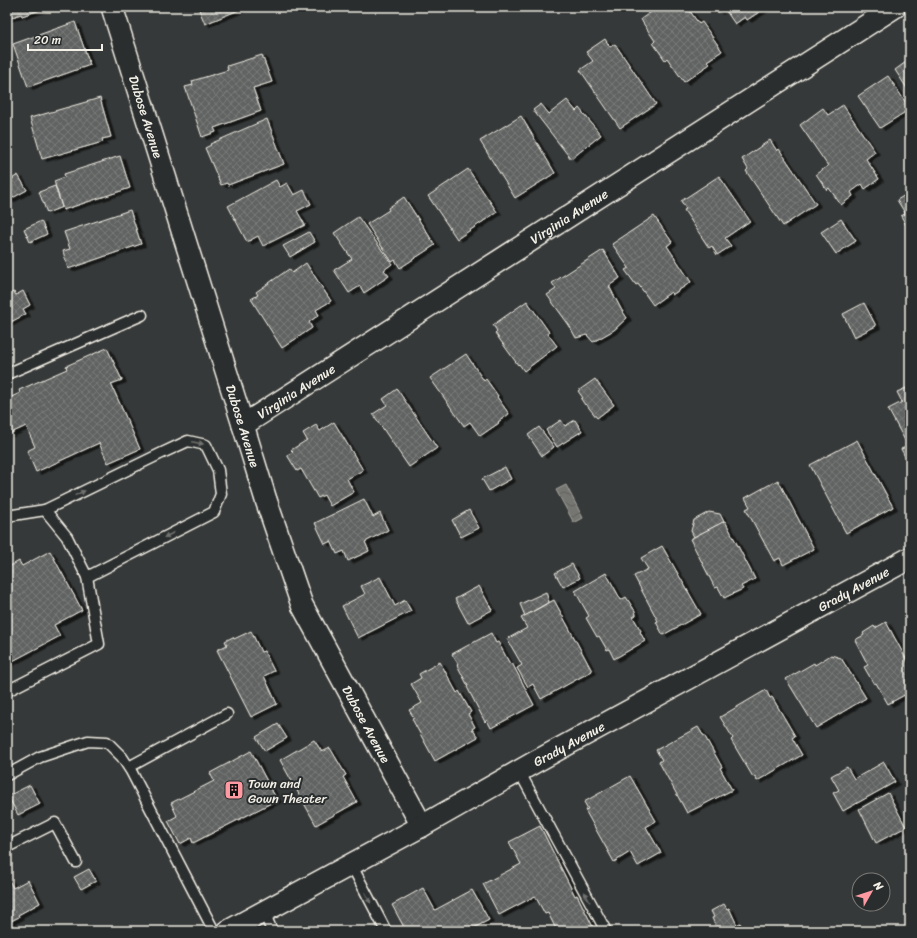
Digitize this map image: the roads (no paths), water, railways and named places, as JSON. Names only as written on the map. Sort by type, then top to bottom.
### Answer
[{"type":"street","name":"Dubose Avenue","points":[[112,7],[266,500],[302,605],[422,826]]},
{"type":"street","name":"Virginia Avenue","points":[[243,425],[895,7]]},
{"type":"street","name":"Grady Avenue","points":[[228,931],[910,558]]},
{"type":"lane","points":[[7,374],[142,315]]},
{"type":"lane","points":[[7,516],[45,510],[188,441],[206,445],[218,470],[221,494],[214,512],[87,577]]},
{"type":"lane","points":[[7,691],[99,644],[87,577],[67,537],[45,510]]},
{"type":"lane","points":[[129,767],[227,714]]},
{"type":"lane","points":[[7,775],[40,757],[88,741],[107,742],[122,757],[129,767],[214,931]]},
{"type":"lane","points":[[519,771],[606,931]]},
{"type":"lane","points":[[7,847],[55,823],[76,862]]},
{"type":"lane","points":[[351,864],[386,931]]},
{"type":"lane","points":[[264,912],[272,931]]},
{"type":"water","points":[[566,485],[583,518],[574,523],[556,490]]},
{"type":"place","name":"Town and Gown Theater","points":[[234,790]]}]
